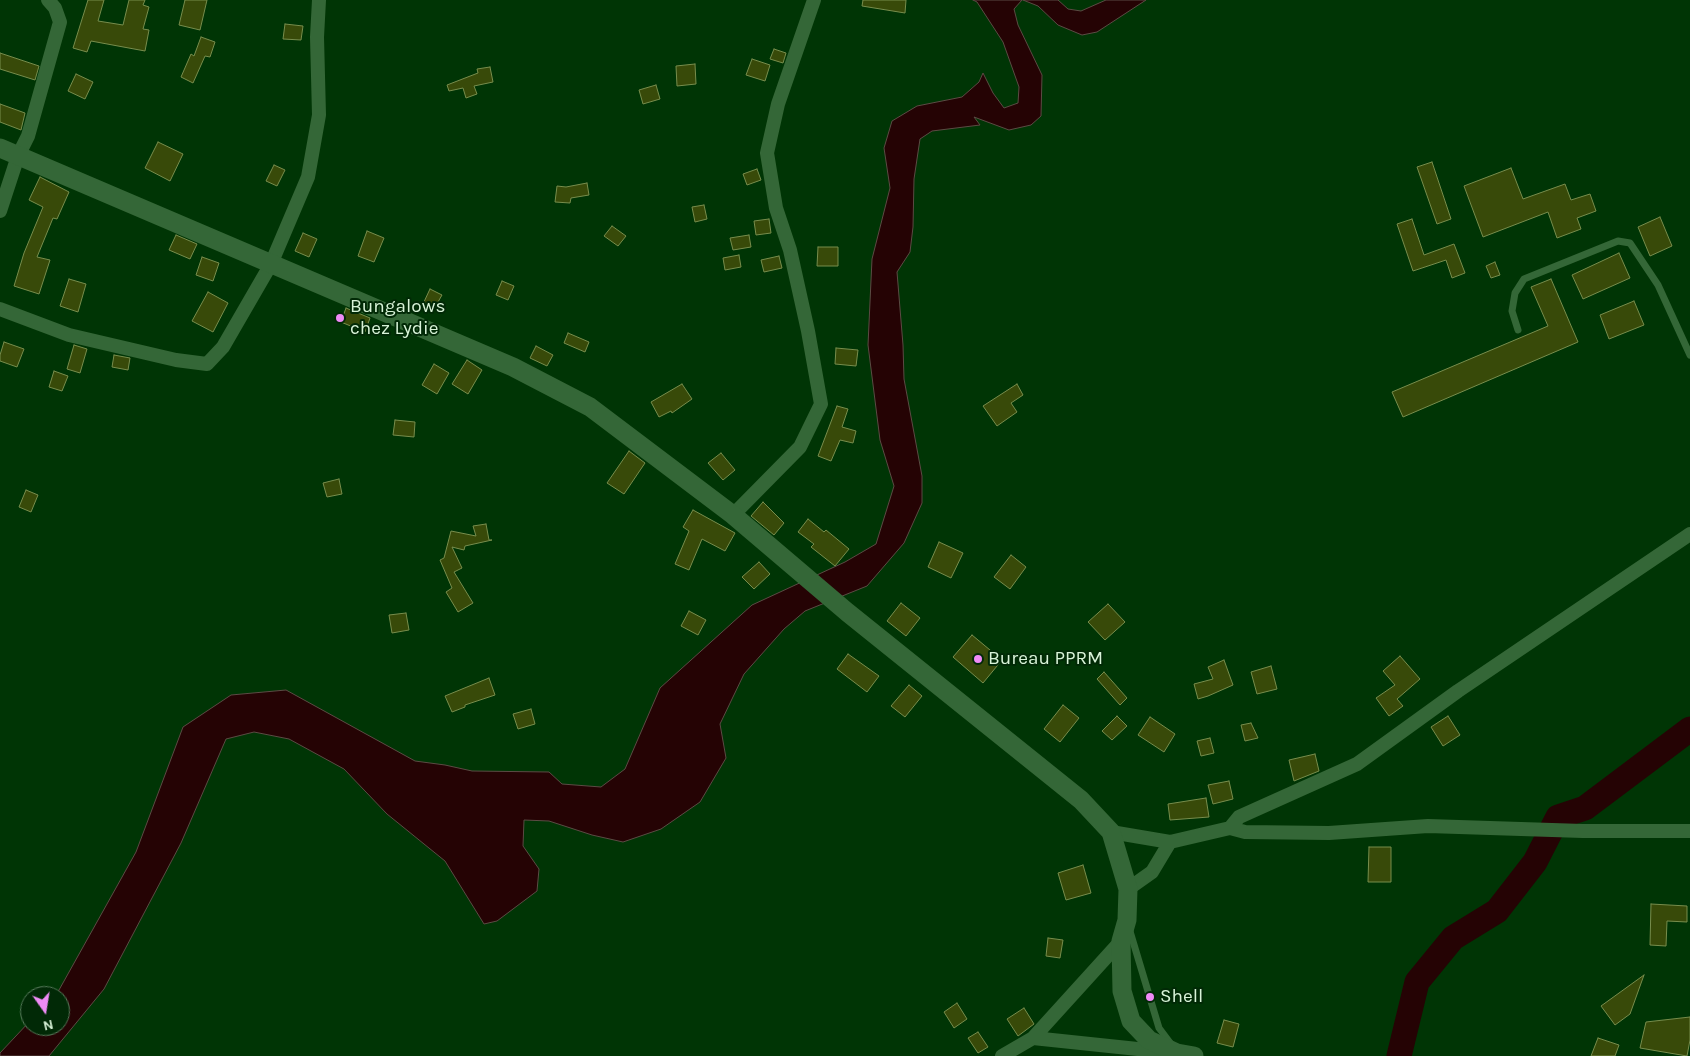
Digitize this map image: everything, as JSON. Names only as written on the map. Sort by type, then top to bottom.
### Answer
[{"type":"main road","points":[[0,148],[513,367],[590,407],[733,514],[847,612],[1081,800],[1111,832],[1128,889],[1127,920],[1121,941],[1122,991],[1131,1021],[1149,1040],[1185,1054]]},
{"type":"street","points":[[0,211],[18,156],[28,136],[60,22],[55,8],[48,0]]},
{"type":"street","points":[[0,308],[69,335],[176,360],[207,364],[223,347],[271,264],[308,177],[319,115],[317,37],[319,0]]},
{"type":"street","points":[[733,514],[800,447],[821,404],[808,331],[790,250],[776,208],[767,154],[778,104],[814,0]]},
{"type":"street","points":[[1230,828],[1239,817],[1357,764],[1458,691],[1690,534]]},
{"type":"street","points":[[1111,832],[1170,842],[1230,828],[1245,832],[1329,833],[1428,826],[1582,831],[1690,831]]},
{"type":"street","points":[[1128,889],[1152,872],[1170,842]]},
{"type":"street","points":[[1002,1056],[1033,1038],[1121,941]]},
{"type":"street","points":[[1033,1038],[1185,1054]]},
{"type":"lane","points":[[1518,330],[1512,311],[1515,293],[1524,279],[1618,241],[1630,243],[1658,285],[1690,355]]},
{"type":"lane","points":[[1127,920],[1159,1028],[1185,1054]]},
{"type":"shaded area","points":[[973,0],[1022,0],[1014,9],[1018,25],[1042,75],[1041,116],[1031,125],[1009,130],[974,117],[980,125],[932,131],[920,139],[914,179],[913,227],[910,252],[897,272],[904,379],[922,476],[922,503],[904,543],[867,586],[805,611],[784,629],[744,674],[720,724],[726,758],[700,802],[661,829],[623,842],[592,835],[549,821],[524,820],[523,846],[539,869],[537,891],[497,921],[484,924],[445,861],[387,814],[344,769],[289,739],[254,732],[226,739],[181,843],[104,989],[70,1030],[70,986],[61,986],[136,852],[183,727],[231,695],[286,690],[415,761],[472,771],[549,772],[562,784],[601,787],[625,769],[660,688],[752,605],[845,562],[876,544],[894,486],[880,440],[868,345],[872,259],[890,188],[884,148],[892,121],[917,106],[962,97],[979,82],[983,73],[993,93],[1004,108],[1018,103],[1019,87],[1003,42],[977,2]]},
{"type":"shaded area","points":[[1023,0],[1058,0],[1068,9],[1081,11],[1106,0],[1146,0],[1097,32],[1082,35],[1058,25],[1038,6]]},
{"type":"shaded area","points":[[20,1032],[20,1036],[65,1036],[49,1056],[0,1056],[0,1053]]},
{"type":"building","points":[[88,0],[104,0],[98,21],[123,25],[129,0],[145,0],[143,5],[149,7],[143,29],[149,30],[145,51],[91,41],[87,52],[73,48]]},
{"type":"building","points":[[185,0],[207,0],[200,30],[179,25]]},
{"type":"building","points":[[863,0],[906,0],[905,13],[862,6]]},
{"type":"building","points":[[285,24],[303,26],[301,40],[283,39]]},
{"type":"building","points":[[201,37],[215,42],[210,57],[205,56],[193,83],[181,77],[191,54],[194,56]]},
{"type":"building","points":[[774,49],[786,53],[783,63],[770,59]]},
{"type":"building","points":[[0,53],[39,66],[35,80],[0,69]]},
{"type":"building","points":[[752,59],[770,65],[765,81],[746,75]]},
{"type":"building","points":[[695,64],[696,84],[677,86],[676,66]]},
{"type":"building","points":[[490,67],[493,82],[474,86],[477,94],[466,98],[463,88],[449,91],[447,85],[478,73],[477,69]]},
{"type":"building","points":[[76,74],[93,82],[85,99],[68,91]]},
{"type":"building","points":[[656,85],[660,99],[643,104],[639,90]]},
{"type":"building","points":[[0,104],[25,113],[21,130],[0,122]]},
{"type":"building","points":[[158,142],[183,154],[170,181],[145,168]]},
{"type":"building","points":[[1432,162],[1451,219],[1437,224],[1417,167]]},
{"type":"building","points":[[274,165],[285,170],[277,186],[266,181]]},
{"type":"building","points":[[1511,168],[1523,199],[1565,184],[1571,200],[1590,194],[1596,211],[1577,218],[1581,229],[1557,238],[1548,212],[1483,237],[1464,186]]},
{"type":"building","points":[[757,169],[761,180],[747,185],[743,174]]},
{"type":"building","points":[[40,177],[69,192],[57,219],[53,218],[37,257],[50,260],[39,294],[14,286],[24,253],[43,207],[29,200]]},
{"type":"building","points":[[587,183],[589,195],[571,198],[570,203],[555,202],[557,186],[566,187]]},
{"type":"building","points":[[704,205],[707,219],[695,222],[692,207]]},
{"type":"building","points":[[1660,217],[1672,246],[1650,256],[1638,227]]},
{"type":"building","points":[[769,219],[771,233],[756,235],[754,221]]},
{"type":"building","points":[[1412,219],[1424,255],[1454,244],[1465,273],[1452,278],[1446,260],[1413,271],[1397,224]]},
{"type":"building","points":[[612,226],[626,236],[618,246],[604,236]]},
{"type":"building","points":[[367,231],[384,238],[374,262],[358,256]]},
{"type":"building","points":[[303,233],[317,239],[309,257],[295,251]]},
{"type":"building","points":[[176,235],[197,244],[190,259],[169,250]]},
{"type":"building","points":[[749,235],[751,247],[733,250],[730,238]]},
{"type":"building","points":[[818,247],[838,247],[838,266],[817,266]]},
{"type":"building","points":[[1619,253],[1630,278],[1583,299],[1572,275]]},
{"type":"building","points":[[739,255],[741,267],[725,270],[723,258]]},
{"type":"building","points":[[779,256],[782,268],[764,272],[761,260]]},
{"type":"building","points":[[202,257],[219,263],[213,281],[196,275]]},
{"type":"building","points":[[1495,262],[1500,275],[1491,278],[1486,266]]},
{"type":"building","points":[[69,279],[86,284],[78,312],[60,306]]},
{"type":"building","points":[[1551,279],[1578,342],[1403,417],[1392,392],[1548,326],[1531,287]]},
{"type":"building","points":[[502,281],[514,286],[508,300],[496,295]]},
{"type":"building","points":[[430,289],[442,295],[434,309],[423,304]]},
{"type":"building","points":[[208,292],[228,303],[213,332],[192,321]]},
{"type":"building","points":[[1634,301],[1644,325],[1609,339],[1600,315]]},
{"type":"building","points":[[346,308],[370,318],[365,332],[341,322]]},
{"type":"building","points":[[568,333],[589,342],[585,352],[564,343]]},
{"type":"building","points":[[4,342],[24,349],[17,367],[0,361]]},
{"type":"building","points":[[74,345],[87,349],[80,373],[67,369]]},
{"type":"building","points":[[536,346],[553,355],[547,366],[530,358]]},
{"type":"building","points":[[836,348],[858,350],[856,366],[835,364]]},
{"type":"building","points":[[114,355],[130,358],[128,370],[112,367]]},
{"type":"building","points":[[467,360],[482,370],[468,394],[452,384]]},
{"type":"building","points":[[434,364],[449,373],[437,394],[422,385]]},
{"type":"building","points":[[54,371],[68,376],[62,391],[49,387]]},
{"type":"building","points":[[682,384],[692,399],[672,413],[671,411],[659,417],[651,402]]},
{"type":"building","points":[[1017,384],[1023,395],[1011,403],[1017,412],[997,426],[983,406]]},
{"type":"building","points":[[837,406],[848,409],[842,427],[856,431],[853,443],[840,440],[831,461],[818,456]]},
{"type":"building","points":[[395,420],[415,422],[414,437],[393,435]]},
{"type":"building","points":[[629,451],[645,463],[624,494],[607,483]]},
{"type":"building","points":[[721,453],[735,470],[723,480],[708,463]]},
{"type":"building","points":[[339,479],[342,494],[327,497],[323,483]]},
{"type":"building","points":[[26,490],[38,495],[31,512],[19,507]]},
{"type":"building","points":[[763,502],[784,523],[774,535],[751,516]]},
{"type":"building","points":[[693,510],[735,533],[725,551],[702,539],[689,570],[675,564],[689,531],[683,527]]},
{"type":"building","points":[[808,519],[824,532],[826,530],[849,549],[835,566],[811,547],[814,544],[798,532]]},
{"type":"building","points":[[486,524],[489,540],[492,540],[465,546],[464,550],[452,547],[462,568],[454,572],[473,603],[458,612],[446,592],[452,588],[440,560],[444,558],[451,531],[476,536],[473,526]]},
{"type":"building","points":[[939,542],[963,553],[951,578],[928,567]]},
{"type":"building","points":[[1011,555],[1026,567],[1010,589],[994,577]]},
{"type":"building","points":[[759,562],[770,574],[754,589],[742,577]]},
{"type":"building","points":[[901,603],[920,618],[906,636],[887,621]]},
{"type":"building","points":[[1108,604],[1125,622],[1105,640],[1088,622]]},
{"type":"building","points":[[689,611],[706,620],[698,635],[681,626]]},
{"type":"building","points":[[406,613],[409,630],[392,633],[389,615]]},
{"type":"building","name":"Bureau PPRM","points":[[972,635],[1002,660],[983,683],[953,657]]},
{"type":"building","points":[[848,654],[879,676],[867,692],[837,669]]},
{"type":"building","points":[[1400,656],[1420,679],[1397,699],[1403,706],[1389,716],[1376,698],[1395,685],[1383,671]]},
{"type":"building","points":[[1224,660],[1233,685],[1198,699],[1194,684],[1213,679],[1208,667]]},
{"type":"building","points":[[1271,666],[1277,689],[1257,694],[1251,672]]},
{"type":"building","points":[[1104,672],[1127,698],[1120,705],[1097,679]]},
{"type":"building","points":[[489,678],[495,695],[465,705],[465,707],[452,712],[445,696]]},
{"type":"building","points":[[909,685],[922,696],[905,717],[891,706]]},
{"type":"building","points":[[1063,705],[1079,718],[1060,742],[1044,729]]},
{"type":"building","points":[[531,709],[535,724],[518,729],[513,714]]},
{"type":"building","points":[[1117,716],[1127,726],[1112,740],[1102,731]]},
{"type":"building","points":[[1448,716],[1460,735],[1443,746],[1431,727]]},
{"type":"building","points":[[1150,717],[1175,734],[1164,752],[1138,735]]},
{"type":"building","points":[[1251,723],[1258,738],[1245,741],[1241,725]]},
{"type":"building","points":[[1210,738],[1214,753],[1201,756],[1197,741]]},
{"type":"building","points":[[1315,754],[1319,771],[1294,781],[1289,760]]},
{"type":"building","points":[[1229,781],[1233,799],[1213,804],[1208,785]]},
{"type":"building","points":[[1206,798],[1209,817],[1170,820],[1168,804]]},
{"type":"building","points":[[1369,847],[1391,847],[1391,882],[1368,882]]},
{"type":"building","points":[[1083,865],[1091,893],[1066,900],[1058,873]]},
{"type":"building","points":[[1651,904],[1687,906],[1687,922],[1667,921],[1666,946],[1650,945]]},
{"type":"building","points":[[1048,938],[1063,940],[1060,958],[1046,956]]},
{"type":"building","points":[[1644,975],[1630,1014],[1615,1025],[1601,1006]]},
{"type":"building","points":[[957,1003],[967,1019],[954,1028],[944,1012]]},
{"type":"building","points":[[1024,1008],[1034,1024],[1018,1036],[1007,1019]]},
{"type":"building","points":[[1690,1017],[1690,1040],[1687,1056],[1640,1048],[1646,1022]]},
{"type":"building","points":[[1224,1020],[1239,1024],[1233,1047],[1217,1043]]},
{"type":"building","points":[[978,1032],[988,1047],[978,1053],[968,1038]]},
{"type":"building","points":[[1598,1038],[1619,1045],[1615,1056],[1591,1056]]},
{"type":"waterway","points":[[1399,1056],[1417,982],[1453,938],[1497,911],[1535,862],[1558,817],[1585,808],[1690,729]]},
{"type":"place","name":"Bungalows chez Lydie","points":[[340,318]]},
{"type":"place","name":"Bureau PPRM","points":[[978,659]]},
{"type":"place","name":"Shell","points":[[1150,997]]}]
